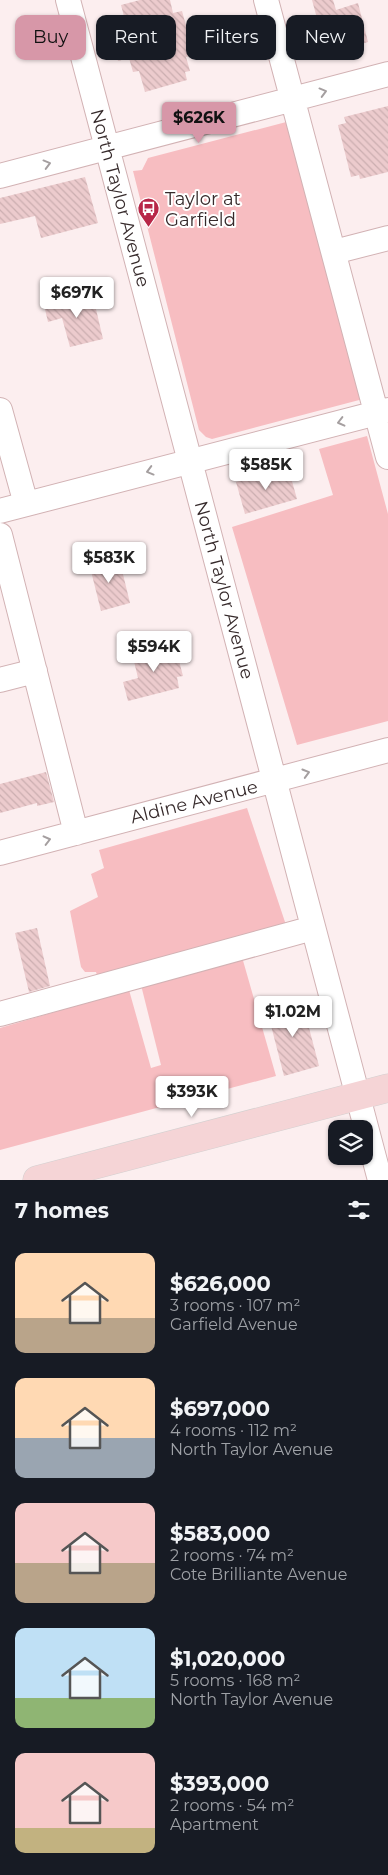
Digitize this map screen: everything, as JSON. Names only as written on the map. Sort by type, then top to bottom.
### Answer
[{"type":"main road","points":[[37,1180],[388,1088]]},
{"type":"street","name":"North Taylor Avenue","points":[[68,0],[380,1180]]},
{"type":"street","points":[[266,0],[334,252],[382,411],[388,457]]},
{"type":"street","points":[[0,176],[388,74]]},
{"type":"street","points":[[334,252],[388,238]]},
{"type":"street","points":[[0,410],[26,504]]},
{"type":"street","points":[[0,511],[382,411]]},
{"type":"street","points":[[0,534],[76,833]]},
{"type":"street","points":[[0,680],[35,671]]},
{"type":"street","name":"Aldine Avenue","points":[[0,853],[275,782],[388,750]]},
{"type":"street","points":[[0,1014],[313,928]]},
{"type":"shaded area","points":[[290,121],[363,399],[212,439],[206,437],[199,430],[133,171],[142,170],[148,158]]},
{"type":"shaded area","points":[[367,436],[388,514],[388,721],[297,745],[232,527],[333,495],[319,449]]},
{"type":"shaded area","points":[[247,808],[286,925],[97,975],[96,972],[85,972],[81,967],[70,911],[98,897],[91,874],[104,868],[99,850]]},
{"type":"shaded area","points":[[242,957],[276,1076],[0,1150],[0,1028],[129,990],[151,1068],[161,1065],[141,985]]},
{"type":"building","points":[[140,0],[170,0],[173,13],[182,11],[186,26],[186,60],[190,71],[185,72],[187,80],[145,92],[139,71],[133,72],[130,60],[176,60],[176,15],[124,15],[121,5]]},
{"type":"building","points":[[312,0],[333,0],[336,10],[358,3],[361,15],[316,15]]},
{"type":"building","points":[[364,26],[368,42],[364,43]]},
{"type":"building","points":[[388,106],[388,172],[360,179],[359,175],[351,177],[338,125],[346,123],[344,117]]},
{"type":"building","points":[[85,177],[98,223],[41,238],[35,216],[0,224],[0,198]]},
{"type":"building","points":[[92,292],[103,339],[70,347],[62,318],[48,322],[44,305]]},
{"type":"building","points":[[288,467],[297,499],[245,514],[236,482]]},
{"type":"building","points":[[110,558],[120,562],[130,603],[101,611],[89,563]]},
{"type":"building","points":[[167,644],[170,655],[177,653],[183,676],[177,677],[179,688],[128,701],[123,682],[138,678],[132,653]]},
{"type":"building","points":[[46,772],[54,802],[37,806],[37,803],[0,813],[0,784]]},
{"type":"building","points":[[37,928],[50,986],[29,992],[15,933]]},
{"type":"building","points":[[302,1001],[319,1066],[284,1076],[267,1010]]},
{"type":"place","name":"Taylor at Garfield","points":[[149,228]]}]
